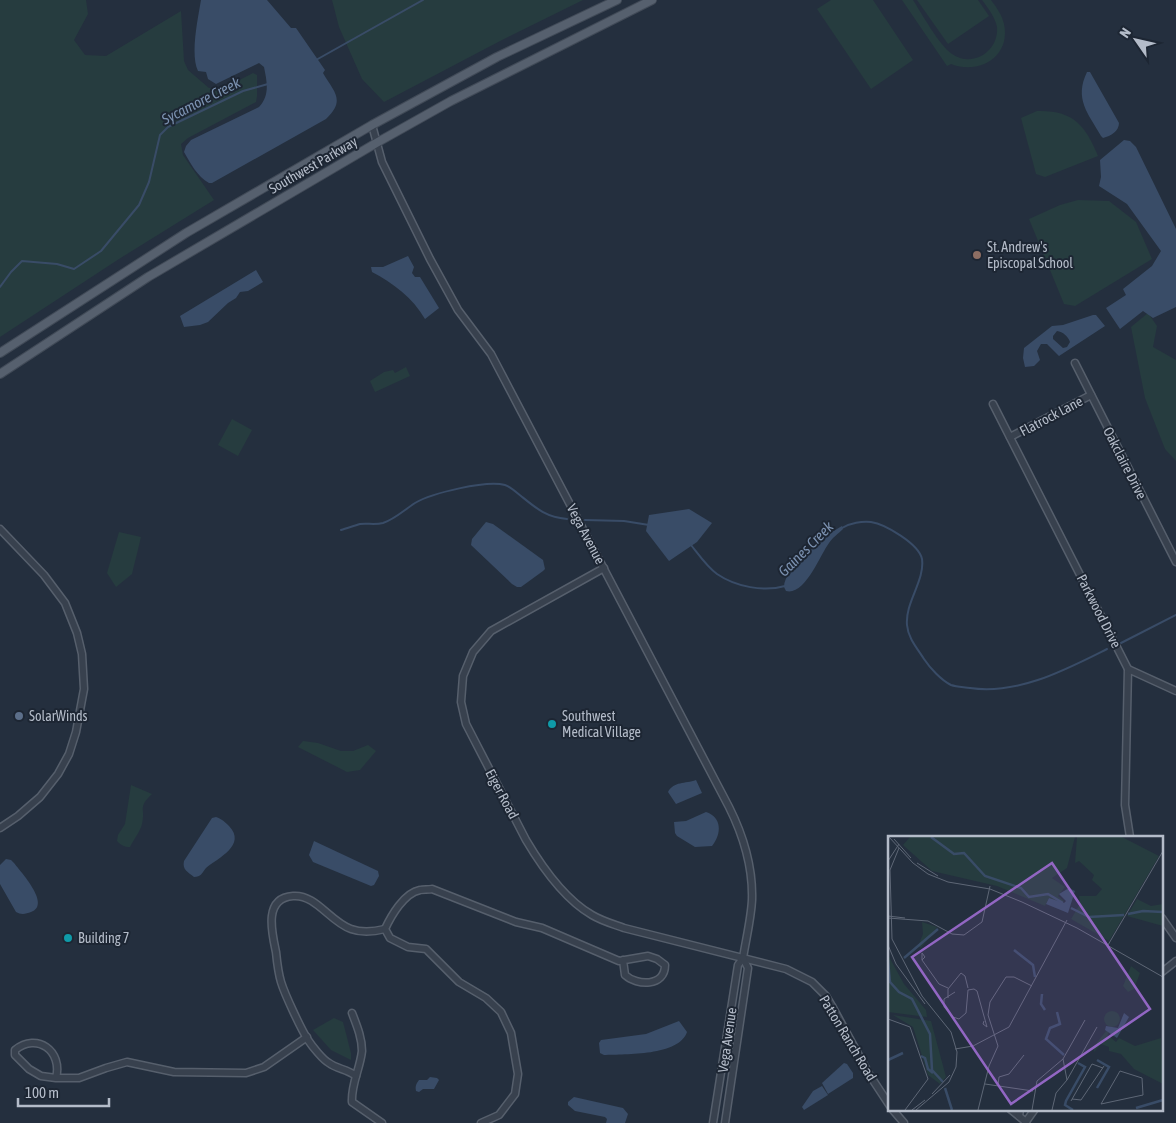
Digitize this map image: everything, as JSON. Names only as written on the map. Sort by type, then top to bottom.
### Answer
[{"type":"main road","name":"Southwest Parkway","points":[[0,353],[186,233],[372,125],[497,57],[617,0]]},
{"type":"main road","name":"Southwest Parkway","points":[[0,374],[148,277],[378,142],[486,82],[652,0]]},
{"type":"street","name":"Vega Avenue","points":[[372,125],[382,162],[430,259],[458,310],[491,354],[735,819],[748,860],[752,900],[744,958],[748,968],[725,1123]]},
{"type":"street","name":"Oakclaire Drive","points":[[1075,363],[1176,562]]},
{"type":"street","name":"Flatrock Lane","points":[[1010,437],[1091,395]]},
{"type":"street","name":"Parkwood Drive","points":[[993,404],[1128,669],[1126,805],[1130,836]]},
{"type":"street","points":[[0,529],[44,575],[65,603],[77,633],[82,654],[84,689],[70,754],[58,774],[40,797],[18,816],[0,828]]},
{"type":"street","name":"Eiger Road","points":[[604,568],[498,626],[485,637],[473,652],[462,676],[461,702],[466,724],[531,849],[562,890],[579,907],[610,924],[744,958]]},
{"type":"street","points":[[1128,669],[1176,691]]},
{"type":"street","points":[[385,929],[392,914],[404,900],[418,890],[432,889],[516,922],[550,932],[619,961],[623,960],[648,956],[657,959],[665,965],[665,972],[659,979],[646,984],[632,981],[624,975],[623,960]]},
{"type":"street","points":[[356,1076],[349,1070],[328,1063],[307,1037],[281,982],[271,923],[273,910],[278,902],[284,898],[300,896],[310,900],[328,915],[351,929],[371,932],[385,929]]},
{"type":"street","points":[[1164,921],[1176,938]]},
{"type":"street","points":[[385,929],[390,938],[408,947],[426,949],[459,982],[486,998],[501,1012],[511,1033],[518,1074],[515,1094],[498,1115],[481,1123]]},
{"type":"street","name":"Vega Avenue","points":[[714,1123],[738,965],[744,958]]},
{"type":"street","name":"Patton Ranch Road","points":[[744,958],[786,969],[804,977],[819,988],[832,1006],[869,1074],[888,1103]]},
{"type":"street","points":[[1164,970],[1176,961]]},
{"type":"street","points":[[352,1013],[361,1037],[362,1051],[352,1094],[352,1102],[382,1123]]},
{"type":"street","points":[[56,1078],[58,1070],[56,1058],[50,1050],[41,1044],[32,1042],[22,1044],[15,1050],[15,1055],[30,1069],[41,1076],[56,1078],[79,1078],[127,1062],[174,1072],[246,1073],[264,1067],[307,1037]]},
{"type":"street","points":[[893,1110],[904,1123]]},
{"type":"street","points":[[1019,1113],[1025,1122],[1035,1110]]},
{"type":"green space","points":[[0,0],[86,0],[88,14],[74,40],[85,55],[106,56],[181,11],[184,61],[188,70],[209,88],[224,88],[253,73],[257,75],[257,96],[256,102],[188,138],[181,144],[183,155],[214,200],[119,259],[0,337]]},
{"type":"green space","points":[[332,0],[583,0],[384,102],[362,79],[339,27]]},
{"type":"green space","points":[[831,0],[873,0],[913,60],[871,89],[817,9]]},
{"type":"green space","points":[[902,0],[913,0],[947,50],[960,58],[968,59],[983,55],[994,44],[996,23],[982,0],[991,0],[1004,24],[1005,36],[1003,46],[998,54],[982,65],[962,67],[951,64],[947,66]]},
{"type":"green space","points":[[917,0],[978,0],[989,16],[948,44]]},
{"type":"green space","points":[[1037,111],[1060,113],[1076,121],[1088,136],[1098,156],[1045,177],[1036,174],[1021,118]]},
{"type":"green space","points":[[1078,200],[1109,201],[1136,222],[1152,259],[1075,306],[1064,304],[1029,219],[1060,205]]},
{"type":"green space","points":[[1148,313],[1157,326],[1153,347],[1176,360],[1176,461],[1165,449],[1145,398],[1131,327]]},
{"type":"green space","points":[[406,367],[410,376],[375,392],[370,381],[384,372],[393,370],[395,373]]},
{"type":"green space","points":[[232,419],[252,430],[238,456],[218,445]]},
{"type":"green space","points":[[119,532],[141,537],[132,574],[116,587],[107,573]]},
{"type":"green space","points":[[303,741],[318,743],[341,751],[353,751],[368,745],[376,751],[360,770],[347,772],[298,747]]},
{"type":"green space","points":[[131,785],[152,794],[143,805],[141,827],[130,847],[126,847],[117,841],[118,835],[125,824]]},
{"type":"green space","points":[[334,1018],[343,1022],[351,1060],[331,1050],[313,1030]]},
{"type":"water","points":[[201,0],[267,0],[291,28],[296,28],[325,70],[323,73],[334,91],[337,101],[336,106],[326,119],[212,183],[201,177],[195,169],[184,152],[186,146],[191,140],[259,107],[265,98],[267,83],[264,67],[259,63],[216,84],[208,79],[206,72],[198,71],[195,46]]},
{"type":"water","points":[[1087,72],[1090,72],[1119,123],[1114,133],[1103,138],[1087,113],[1082,98],[1083,82]]},
{"type":"water","points":[[1124,140],[1130,141],[1136,147],[1176,229],[1176,307],[1153,318],[1143,311],[1120,329],[1106,308],[1126,295],[1123,289],[1152,266],[1161,251],[1127,204],[1099,186],[1101,177],[1100,160]]},
{"type":"water","points":[[408,256],[414,267],[412,273],[415,277],[420,277],[439,308],[425,319],[415,304],[402,292],[372,272],[371,267],[383,267]]},
{"type":"water","points":[[256,270],[263,282],[248,291],[240,292],[236,298],[208,322],[184,327],[180,316]]},
{"type":"water","points":[[1096,315],[1105,326],[1059,356],[1047,344],[1041,344],[1037,351],[1040,360],[1034,366],[1025,367],[1023,358],[1024,348],[1052,326],[1063,325]],"holes":[[[1057,331],[1069,340],[1070,342],[1067,347],[1063,348],[1053,339]]]},
{"type":"water","points":[[689,509],[712,523],[697,542],[669,561],[646,531],[649,515]]},
{"type":"water","points":[[486,522],[493,524],[543,560],[545,569],[521,587],[512,584],[471,545],[472,539]]},
{"type":"water","points":[[842,526],[843,529],[829,543],[806,581],[793,591],[786,591],[784,587],[786,579],[798,562],[816,544]]},
{"type":"water","points":[[696,780],[702,793],[676,804],[668,792],[670,788],[677,784]]},
{"type":"water","points":[[706,812],[715,818],[719,826],[718,836],[712,846],[695,847],[677,836],[674,822],[686,821]]},
{"type":"water","points":[[216,817],[226,823],[234,833],[233,845],[200,875],[194,877],[185,869],[184,861],[212,818]]},
{"type":"water","points":[[314,841],[378,871],[379,876],[374,885],[371,886],[313,862],[309,855]]},
{"type":"water","points":[[6,859],[14,863],[33,888],[38,903],[37,908],[31,912],[20,914],[16,912],[0,884],[0,865]]},
{"type":"water","points":[[679,1021],[687,1032],[682,1040],[674,1046],[663,1050],[638,1054],[604,1055],[600,1053],[599,1043],[601,1040],[646,1034]]},
{"type":"water","points":[[844,1063],[847,1064],[853,1073],[853,1078],[828,1094],[822,1083]]},
{"type":"water","points":[[430,1077],[439,1080],[434,1089],[416,1091],[416,1085],[419,1080],[427,1080]]},
{"type":"water","points":[[822,1086],[828,1095],[804,1110],[802,1107],[813,1091]]},
{"type":"water","points":[[574,1097],[623,1108],[628,1114],[625,1123],[606,1123],[607,1119],[605,1117],[575,1111],[568,1105],[568,1102]]},
{"type":"waterway","name":"Sycamore Creek","points":[[316,60],[423,0]]},
{"type":"waterway","name":"Sycamore Creek","points":[[0,287],[22,261],[57,264],[74,269],[101,251],[139,205],[149,182],[160,135],[168,127],[243,91],[268,84]]},
{"type":"waterway","name":"Gaines Creek","points":[[341,530],[360,524],[383,523],[423,499],[459,488],[485,484],[505,485],[542,512],[567,519]]},
{"type":"waterway","name":"Gaines Creek","points":[[585,520],[624,521],[649,525]]},
{"type":"waterway","name":"Gaines Creek","points":[[842,528],[860,522],[871,522],[901,536],[920,553],[922,559],[921,575],[907,616],[908,630],[913,643],[926,662],[940,677],[951,685],[988,689],[1006,688],[1041,679],[1107,649]]},
{"type":"waterway","name":"Gaines Creek","points":[[691,545],[713,571],[733,582],[759,588],[785,586]]},
{"type":"waterway","name":"Gaines Creek","points":[[1121,643],[1176,615]]},
{"type":"place","name":"St. Andrew's Episcopal School","points":[[977,255]]},
{"type":"place","name":"SolarWinds","points":[[19,716]]},
{"type":"place","name":"Southwest Medical Village","points":[[552,724]]},
{"type":"place","name":"Building 7","points":[[68,938]]}]
